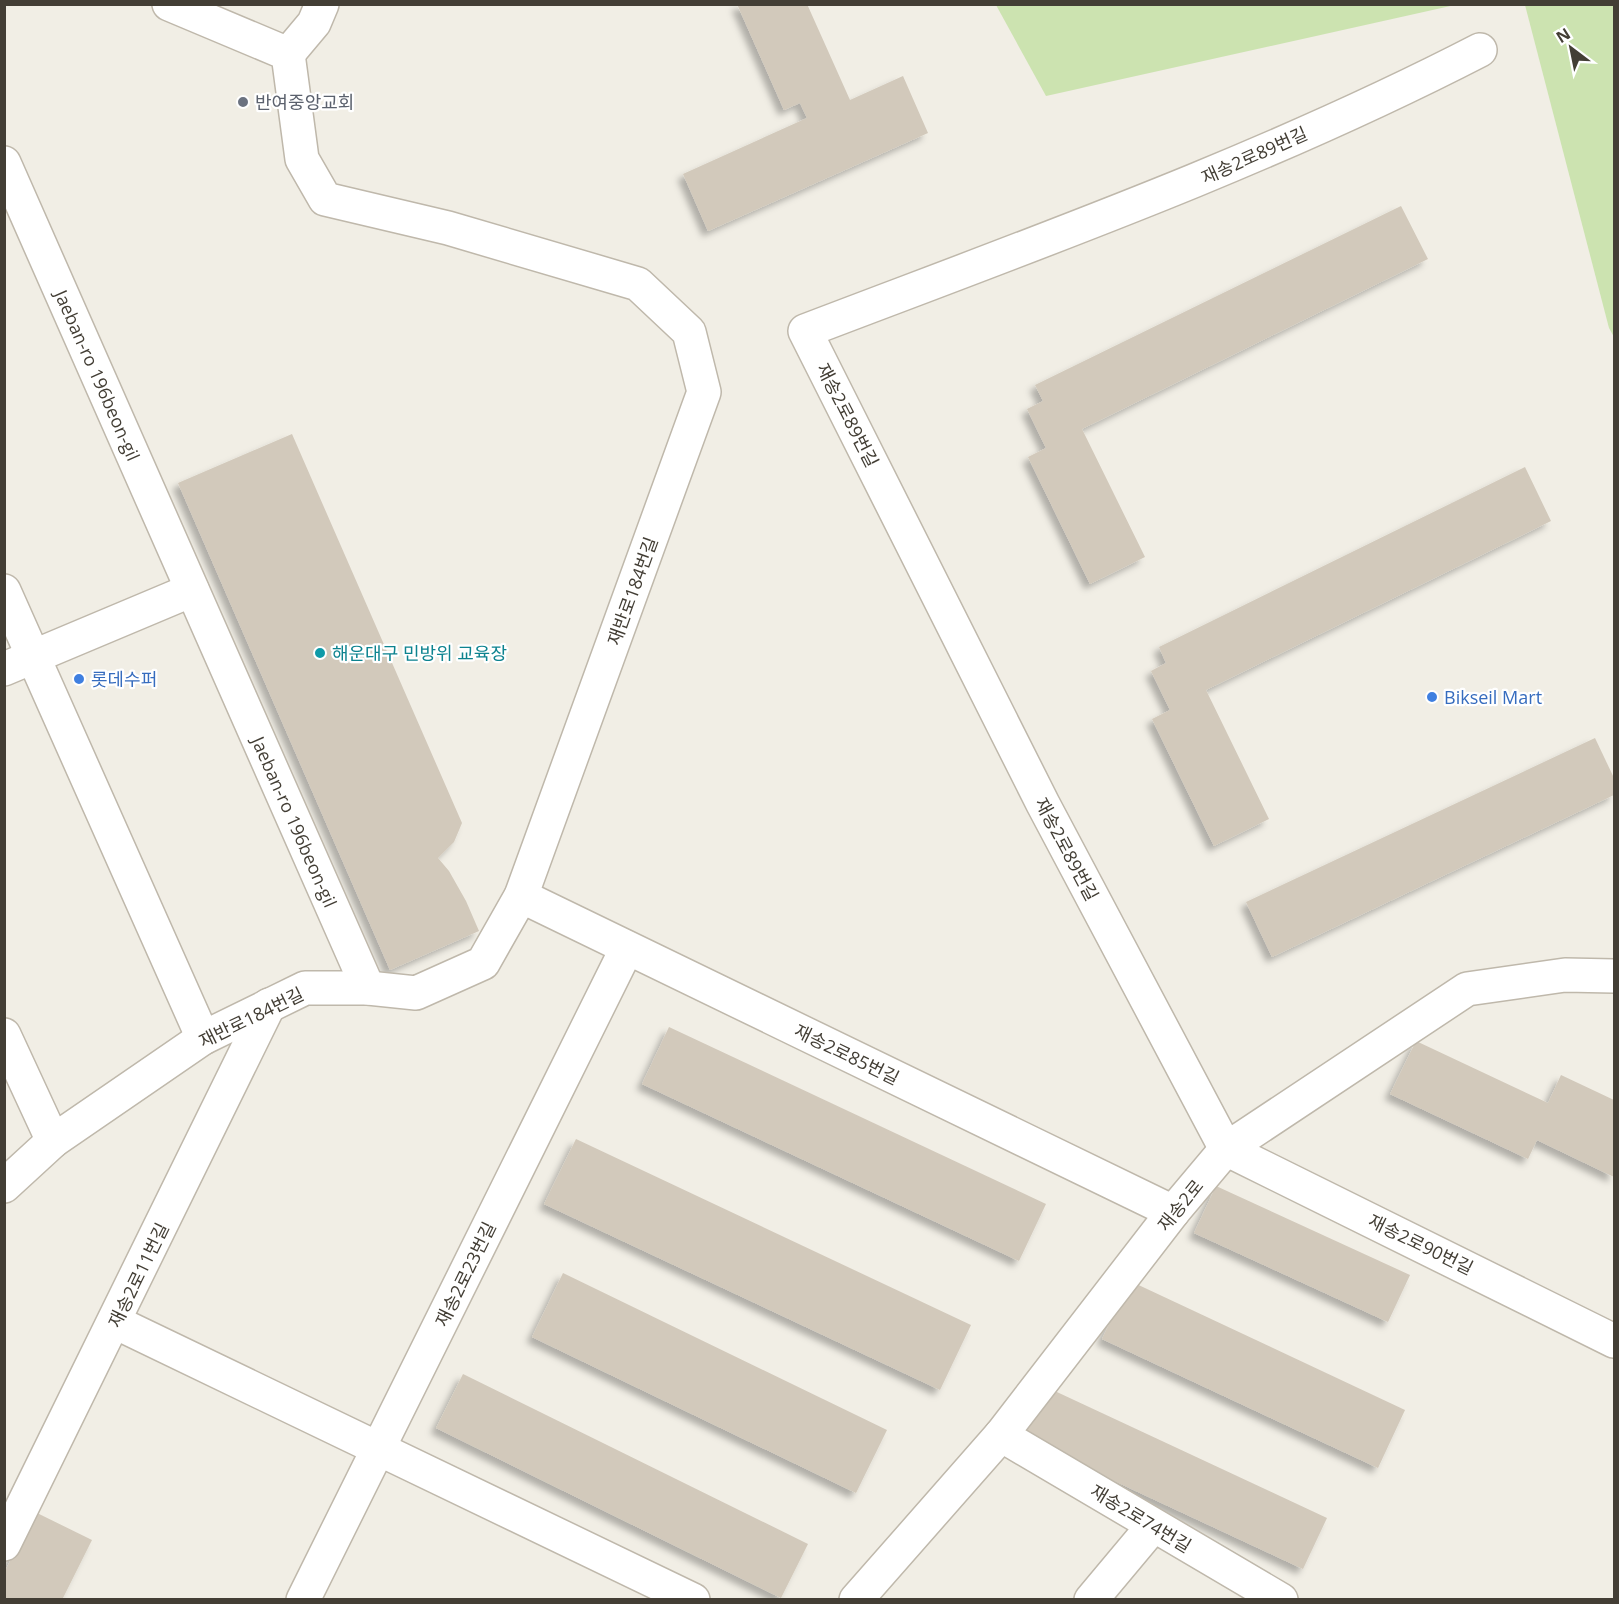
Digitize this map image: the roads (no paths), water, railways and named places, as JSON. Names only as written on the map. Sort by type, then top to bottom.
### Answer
[{"type":"street","points":[[169,4],[288,54],[314,23],[322,4]]},
{"type":"street","name":"재송2로89번길","points":[[1227,1149],[1043,804],[805,331],[1190,184],[1412,85],[1480,50]]},
{"type":"street","name":"재반로184번길","points":[[4,1186],[53,1141],[203,1038],[305,988],[368,988],[416,993],[483,963],[521,896],[704,392],[689,332],[638,284],[448,228],[325,199],[302,159],[288,54]]},
{"type":"street","name":"Jaeban-ro 196beon-gil","points":[[4,163],[368,988]]},
{"type":"street","points":[[19,663],[192,590]]},
{"type":"street","points":[[4,591],[19,663],[203,1038]]},
{"type":"street","name":"재송2로85번길","points":[[521,896],[1173,1212]]},
{"type":"street","name":"재송2로23번길","points":[[303,1599],[627,948]]},
{"type":"street","name":"재송2로","points":[[856,1599],[1001,1435],[1173,1212],[1227,1149],[1467,989],[1565,975],[1614,976]]},
{"type":"street","name":"재송2로11번길","points":[[4,1544],[269,1005]]},
{"type":"street","points":[[4,1035],[53,1141]]},
{"type":"street","name":"재송2로90번길","points":[[1227,1149],[1614,1341]]},
{"type":"street","points":[[115,1322],[693,1599]]},
{"type":"street","name":"재송2로74번길","points":[[1001,1435],[1281,1599]]},
{"type":"street","points":[[1091,1599],[1153,1526]]},
{"type":"place","name":"반여중앙교회","points":[[243,102]]},
{"type":"place","name":"해운대구 민방위 교육장","points":[[320,653]]},
{"type":"place","name":"롯데수퍼","points":[[79,679]]},
{"type":"place","name":"Bikseil Mart","points":[[1432,697]]}]
